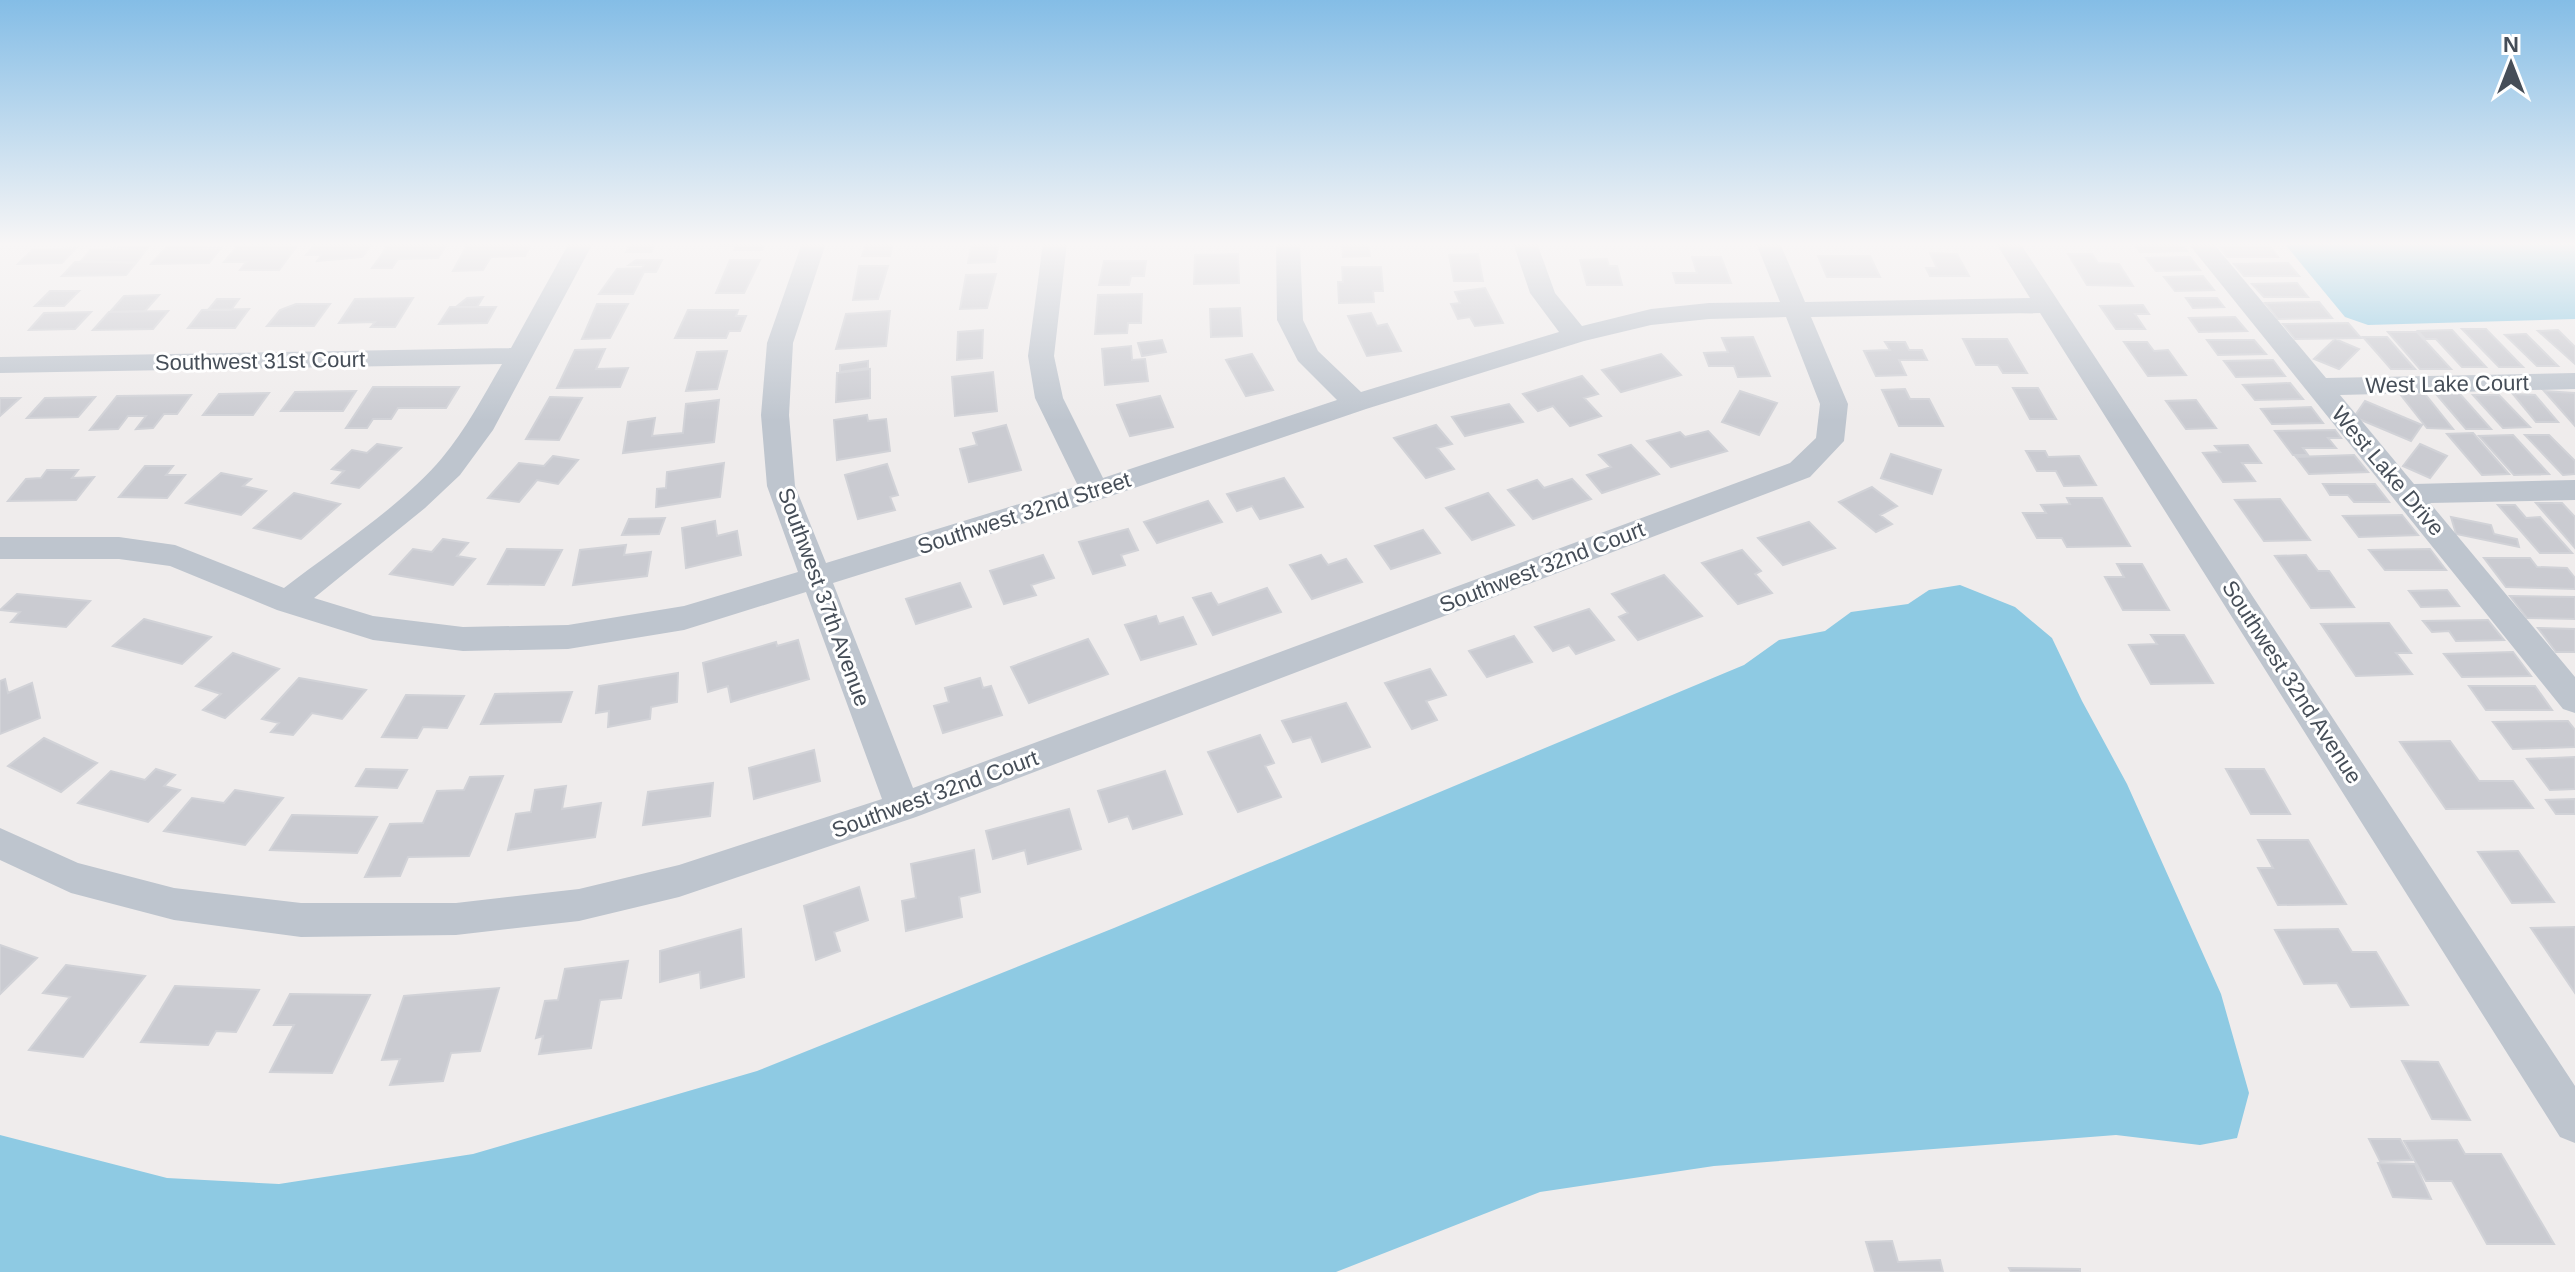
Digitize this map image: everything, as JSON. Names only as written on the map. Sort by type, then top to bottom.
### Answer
[{"type":"street","points":[[288,602],[415,501],[450,468],[479,430],[549,302]]},
{"type":"street","name":"Southwest 37th Avenue","points":[[794,302],[780,343],[775,415],[781,486],[903,807]]},
{"type":"street","points":[[1048,302],[1041,356],[1049,398],[1095,491]]},
{"type":"street","points":[[1290,302],[1290,320],[1307,355],[1356,403]]},
{"type":"street","points":[[1545,302],[1576,335]]},
{"type":"street","points":[[1794,302],[1797,310]]},
{"type":"street","name":"Southwest 32nd Avenue","points":[[2048,302],[2575,1123]]},
{"type":"street","name":"West Lake Drive","points":[[2249,302],[2575,700]]},
{"type":"street","name":"Southwest 32nd Street","points":[[3,552],[119,548],[175,556],[288,602],[373,628],[463,639],[568,637],[684,618],[1095,491],[1356,403],[1576,335],[1651,317],[1709,311],[2050,305]]},
{"type":"street","name":"Southwest 32nd Court","points":[[0,843],[71,877],[174,904],[301,920],[456,919],[579,905],[679,881],[903,807],[1800,470],[1830,441],[1834,404],[1797,310]]},
{"type":"street","name":"Southwest 31st Court","points":[[0,365],[521,356]]},
{"type":"street","name":"West Lake Court","points":[[2319,387],[2575,381]]},
{"type":"street","points":[[2407,494],[2575,490]]},
{"type":"water","points":[[2333,302],[2575,302],[2575,319],[2368,325],[2345,317]]},
{"type":"water","points":[[1960,585],[2015,607],[2052,638],[2127,784],[2221,994],[2249,1093],[2237,1138],[2200,1145],[2116,1135],[1714,1166],[1540,1192],[1336,1272],[0,1272],[0,1135],[167,1178],[279,1184],[473,1154],[757,1071],[1114,928],[1744,665],[1779,640],[1825,631],[1851,612],[1908,604],[1929,590]]},
{"type":"building","points":[[39,302],[68,302],[64,306],[35,306]]},
{"type":"building","points":[[118,302],[153,302],[145,311],[110,312]]},
{"type":"building","points":[[214,302],[237,302],[231,310],[208,310]]},
{"type":"building","points":[[353,302],[410,302],[395,327],[371,327],[375,322],[339,323]]},
{"type":"building","points":[[462,302],[480,302],[477,307],[456,307]]},
{"type":"building","points":[[961,302],[988,302],[987,308],[960,309]]},
{"type":"building","points":[[1097,302],[1142,302],[1141,323],[1128,323],[1127,333],[1095,334]]},
{"type":"building","points":[[1492,302],[1503,323],[1475,326],[1470,317],[1458,319],[1451,304]]},
{"type":"building","points":[[2189,302],[2220,302],[2224,307],[2193,308]]},
{"type":"building","points":[[2319,302],[2332,318],[2278,319],[2265,303]]},
{"type":"building","points":[[296,304],[330,304],[314,326],[267,326],[280,310]]},
{"type":"building","points":[[597,304],[628,304],[610,338],[582,339]]},
{"type":"building","points":[[2143,305],[2149,314],[2135,314],[2145,329],[2116,329],[2100,306]]},
{"type":"building","points":[[450,307],[496,307],[487,323],[439,324]]},
{"type":"building","points":[[1240,308],[1242,336],[1211,337],[1210,309]]},
{"type":"building","points":[[249,309],[235,328],[188,328],[202,310]]},
{"type":"building","points":[[688,310],[738,310],[736,316],[746,316],[740,331],[729,331],[726,338],[675,338]]},
{"type":"building","points":[[168,311],[153,329],[93,330],[109,312]]},
{"type":"building","points":[[890,311],[886,346],[836,349],[846,314]]},
{"type":"building","points":[[91,312],[75,329],[29,330],[44,313]]},
{"type":"building","points":[[1371,313],[1377,326],[1387,324],[1401,351],[1367,356],[1348,316]]},
{"type":"building","points":[[2235,317],[2247,331],[2199,332],[2189,318]]},
{"type":"building","points":[[2348,323],[2361,338],[2295,339],[2283,324]]},
{"type":"building","points":[[2462,329],[2486,329],[2523,367],[2499,367]]},
{"type":"building","points":[[983,330],[982,358],[957,360],[958,332]]},
{"type":"building","points":[[2452,330],[2486,367],[2462,367],[2436,339],[2425,339],[2418,331]]},
{"type":"building","points":[[2558,330],[2575,347],[2575,364],[2538,331]]},
{"type":"building","points":[[2388,332],[2417,332],[2451,369],[2420,369]]},
{"type":"building","points":[[2526,334],[2558,366],[2537,366],[2505,335]]},
{"type":"building","points":[[1753,337],[1770,376],[1738,377],[1734,366],[1709,366],[1704,353],[1728,352],[1722,338]]},
{"type":"building","points":[[2363,337],[2387,337],[2415,369],[2391,369]]},
{"type":"building","points":[[1963,339],[2007,339],[2027,373],[2003,373],[1998,365],[1976,365]]},
{"type":"building","points":[[2335,339],[2359,349],[2339,369],[2314,359]]},
{"type":"building","points":[[1162,340],[1166,352],[1142,356],[1138,343]]},
{"type":"building","points":[[2207,340],[2254,340],[2266,354],[2218,355]]},
{"type":"building","points":[[1885,342],[1905,342],[1909,350],[1922,350],[1927,360],[1899,360],[1906,375],[1876,376],[1864,351],[1890,350]]},
{"type":"building","points":[[2124,342],[2147,342],[2154,351],[2168,350],[2186,375],[2148,376]]},
{"type":"building","points":[[1131,346],[1132,360],[1145,359],[1148,381],[1105,385],[1102,349]]},
{"type":"building","points":[[605,349],[596,369],[628,368],[620,387],[557,388],[575,350]]},
{"type":"building","points":[[727,351],[717,389],[686,391],[697,352]]},
{"type":"building","points":[[1252,354],[1273,390],[1246,396],[1226,360]]},
{"type":"building","points":[[1661,354],[1681,375],[1621,392],[1602,370]]},
{"type":"building","points":[[2273,360],[2285,376],[2236,377],[2224,361]]},
{"type":"building","points":[[868,361],[868,368],[840,372],[840,365]]},
{"type":"building","points":[[870,369],[870,398],[836,402],[837,373]]},
{"type":"building","points":[[993,372],[997,411],[955,416],[952,377]]},
{"type":"building","points":[[1582,376],[1598,394],[1584,398],[1601,416],[1570,426],[1553,406],[1538,411],[1523,394]]},
{"type":"building","points":[[2290,383],[2303,399],[2255,400],[2243,385]]},
{"type":"building","points":[[373,387],[459,387],[446,408],[398,408],[391,419],[373,419],[367,428],[346,428]]},
{"type":"building","points":[[2013,388],[2038,388],[2056,419],[2030,419]]},
{"type":"building","points":[[1905,389],[1910,399],[1929,399],[1943,426],[1899,426],[1882,390]]},
{"type":"building","points":[[356,391],[343,411],[281,411],[295,392]]},
{"type":"building","points":[[1740,391],[1777,403],[1759,435],[1722,422]]},
{"type":"building","points":[[2544,391],[2575,393],[2575,426]]},
{"type":"building","points":[[269,393],[253,415],[203,415],[219,394]]},
{"type":"building","points":[[2400,394],[2425,394],[2453,429],[2427,428]]},
{"type":"building","points":[[2436,394],[2460,394],[2491,429],[2466,429]]},
{"type":"building","points":[[2513,394],[2535,395],[2558,422],[2536,422]]},
{"type":"building","points":[[191,395],[177,414],[164,414],[153,428],[136,429],[146,416],[128,416],[118,429],[90,430],[117,396]]},
{"type":"building","points":[[2473,395],[2499,395],[2530,427],[2503,428]]},
{"type":"building","points":[[1160,396],[1173,427],[1130,436],[1117,405]]},
{"type":"building","points":[[95,397],[78,417],[27,418],[45,398]]},
{"type":"building","points":[[550,397],[582,398],[559,440],[526,439]]},
{"type":"building","points":[[0,398],[20,398],[0,416]]},
{"type":"building","points":[[719,400],[714,442],[623,453],[628,422],[655,418],[652,436],[683,433],[686,404]]},
{"type":"building","points":[[2196,400],[2216,428],[2186,429],[2166,401]]},
{"type":"building","points":[[2365,401],[2422,425],[2411,441],[2354,417]]},
{"type":"building","points":[[1509,404],[1523,422],[1465,436],[1452,417]]},
{"type":"building","points":[[2311,407],[2323,423],[2272,424],[2261,409]]},
{"type":"building","points":[[867,415],[868,421],[886,419],[890,451],[837,460],[834,420]]},
{"type":"building","points":[[1006,425],[1021,470],[969,482],[960,449],[977,445],[973,433]]},
{"type":"building","points":[[1436,425],[1452,444],[1437,448],[1454,469],[1426,478],[1394,438]]},
{"type":"building","points":[[2335,430],[2341,438],[2328,438],[2336,448],[2303,448],[2308,455],[2293,455],[2275,431]]},
{"type":"building","points":[[1708,431],[1727,451],[1671,467],[1647,441],[1680,432],[1685,437]]},
{"type":"building","points":[[2473,433],[2509,474],[2482,475],[2447,434]]},
{"type":"building","points":[[2513,435],[2549,474],[2514,475],[2479,436]]},
{"type":"building","points":[[2525,435],[2549,435],[2575,461],[2575,474],[2563,475]]},
{"type":"building","points":[[377,444],[401,448],[359,488],[332,483],[344,471],[332,469],[352,450],[367,453]]},
{"type":"building","points":[[2420,444],[2447,456],[2430,478],[2403,466]]},
{"type":"building","points":[[1631,445],[1659,474],[1602,493],[1587,475],[1611,467],[1599,455]]},
{"type":"building","points":[[2248,445],[2261,463],[2242,463],[2255,481],[2223,482],[2203,453],[2220,452],[2215,446]]},
{"type":"building","points":[[2026,451],[2045,451],[2048,457],[2079,456],[2096,485],[2064,486],[2056,471],[2037,471]]},
{"type":"building","points":[[1891,454],[1941,470],[1932,494],[1881,478]]},
{"type":"building","points":[[2354,455],[2368,472],[2309,474],[2296,457]]},
{"type":"building","points":[[553,456],[578,460],[558,484],[537,480],[519,502],[488,498],[519,463],[544,466]]},
{"type":"building","points":[[724,463],[720,497],[656,507],[657,489],[666,488],[667,472]]},
{"type":"building","points":[[887,464],[898,495],[890,497],[895,510],[858,519],[845,475]]},
{"type":"building","points":[[145,466],[173,466],[166,475],[185,475],[167,498],[119,497]]},
{"type":"building","points":[[47,470],[78,470],[72,478],[94,477],[76,500],[8,501],[26,479],[41,478]]},
{"type":"building","points":[[221,473],[251,479],[243,486],[266,491],[241,515],[186,503]]},
{"type":"building","points":[[1284,478],[1303,507],[1260,519],[1252,506],[1237,511],[1227,494]]},
{"type":"building","points":[[1572,479],[1591,499],[1533,519],[1508,490],[1537,480],[1544,488]]},
{"type":"building","points":[[2323,484],[2375,484],[2389,502],[2354,502],[2348,495],[2330,495]]},
{"type":"building","points":[[1872,487],[1897,506],[1880,515],[1892,524],[1876,532],[1839,502]]},
{"type":"building","points":[[294,493],[340,504],[301,539],[254,528]]},
{"type":"building","points":[[1488,493],[1514,525],[1472,540],[1446,508]]},
{"type":"building","points":[[2067,498],[2102,498],[2130,546],[2067,547],[2062,538],[2037,538],[2023,513],[2046,513],[2041,505],[2070,504]]},
{"type":"building","points":[[2280,499],[2310,540],[2264,541],[2235,500]]},
{"type":"building","points":[[1208,501],[1222,522],[1157,543],[1144,522]]},
{"type":"building","points":[[2536,503],[2562,503],[2575,517],[2575,548]]},
{"type":"building","points":[[2498,505],[2515,505],[2526,518],[2540,517],[2572,553],[2540,553]]},
{"type":"building","points":[[2402,515],[2418,535],[2359,537],[2343,516]]},
{"type":"building","points":[[2451,517],[2491,525],[2494,534],[2517,539],[2519,547],[2456,534]]},
{"type":"building","points":[[665,518],[659,534],[622,535],[629,519]]},
{"type":"building","points":[[715,521],[717,536],[737,531],[741,555],[686,568],[682,528]]},
{"type":"building","points":[[1809,522],[1835,548],[1783,565],[1758,538]]},
{"type":"building","points":[[1128,529],[1138,550],[1121,555],[1125,565],[1093,574],[1079,542]]},
{"type":"building","points":[[1423,530],[1440,553],[1391,569],[1375,546]]},
{"type":"building","points":[[443,539],[468,543],[457,556],[475,559],[453,585],[390,574],[413,549],[432,552]]},
{"type":"building","points":[[626,545],[624,555],[651,552],[647,576],[573,585],[580,550]]},
{"type":"building","points":[[507,549],[562,550],[544,585],[488,584]]},
{"type":"building","points":[[2430,549],[2446,570],[2385,570],[2369,550]]},
{"type":"building","points":[[1742,550],[1761,571],[1755,574],[1772,593],[1738,604],[1702,563]]},
{"type":"building","points":[[1043,555],[1054,578],[1031,585],[1036,595],[1004,604],[990,571]]},
{"type":"building","points":[[1321,555],[1328,565],[1346,559],[1362,582],[1312,599],[1290,565]]},
{"type":"building","points":[[2306,555],[2318,571],[2329,571],[2354,607],[2311,608],[2275,556]]},
{"type":"building","points":[[2484,558],[2530,558],[2537,567],[2567,568],[2575,578],[2575,589],[2506,587]]},
{"type":"building","points":[[2117,564],[2142,564],[2169,610],[2123,610],[2105,577],[2124,577]]},
{"type":"building","points":[[1664,575],[1702,616],[1638,640],[1619,617],[1628,613],[1612,594]]},
{"type":"building","points":[[960,583],[971,607],[916,624],[906,599]]},
{"type":"building","points":[[1267,588],[1281,612],[1213,635],[1193,598],[1211,593],[1218,605]]},
{"type":"building","points":[[2447,590],[2459,606],[2421,607],[2409,591]]},
{"type":"building","points":[[17,594],[90,601],[66,627],[11,622],[20,612],[0,610]]},
{"type":"building","points":[[2510,596],[2575,597],[2575,619],[2527,618]]},
{"type":"building","points":[[1589,609],[1614,640],[1576,654],[1569,645],[1553,651],[1535,627]]},
{"type":"building","points":[[1156,616],[1159,624],[1183,617],[1196,644],[1141,660],[1125,625]]},
{"type":"building","points":[[144,619],[211,637],[182,664],[113,646]]},
{"type":"building","points":[[2488,620],[2504,640],[2456,641],[2449,631],[2432,632],[2423,621]]},
{"type":"building","points":[[2389,623],[2411,653],[2396,653],[2412,674],[2356,676],[2321,624]]},
{"type":"building","points":[[2538,628],[2575,629],[2575,652],[2556,652]]},
{"type":"building","points":[[2151,635],[2184,635],[2213,683],[2151,684],[2129,645],[2157,644]]},
{"type":"building","points":[[1514,636],[1532,662],[1487,677],[1469,651]]},
{"type":"building","points":[[1088,639],[1108,674],[1029,703],[1011,667]]},
{"type":"building","points":[[798,640],[809,679],[731,702],[728,686],[708,692],[703,663],[776,642],[777,646]]},
{"type":"building","points":[[2513,652],[2531,676],[2462,677],[2444,654]]},
{"type":"building","points":[[233,653],[279,669],[225,718],[203,710],[221,694],[196,686]]},
{"type":"building","points":[[1430,669],[1446,695],[1426,701],[1437,720],[1412,729],[1385,683]]},
{"type":"building","points":[[678,673],[677,702],[651,707],[650,719],[608,727],[609,711],[596,713],[599,686]]},
{"type":"building","points":[[299,678],[366,690],[342,719],[312,713],[293,735],[271,732],[279,723],[262,719]]},
{"type":"building","points":[[980,678],[983,688],[991,686],[1002,715],[943,733],[934,706],[949,702],[945,688]]},
{"type":"building","points":[[5,679],[8,693],[32,683],[40,718],[0,734],[0,681]]},
{"type":"building","points":[[2469,686],[2535,686],[2552,710],[2486,710]]},
{"type":"building","points":[[572,692],[561,722],[481,724],[495,694]]},
{"type":"building","points":[[406,695],[464,696],[447,728],[423,727],[417,738],[382,737]]},
{"type":"building","points":[[1346,703],[1370,747],[1322,762],[1311,737],[1293,742],[1282,721]]},
{"type":"building","points":[[2568,721],[2575,730],[2575,747],[2513,749],[2493,722]]},
{"type":"building","points":[[1260,735],[1274,763],[1265,766],[1281,797],[1238,812],[1208,752]]},
{"type":"building","points":[[44,738],[97,763],[61,792],[8,766]]},
{"type":"building","points":[[2450,741],[2479,781],[2513,781],[2533,808],[2446,809],[2400,742]]},
{"type":"building","points":[[814,750],[820,781],[754,799],[749,768]]},
{"type":"building","points":[[2575,757],[2575,789],[2550,790],[2527,759]]},
{"type":"building","points":[[156,769],[175,775],[164,786],[180,790],[148,822],[78,803],[111,771],[145,780]]},
{"type":"building","points":[[366,769],[407,770],[397,788],[356,786]]},
{"type":"building","points":[[2226,769],[2264,769],[2290,814],[2251,814]]},
{"type":"building","points":[[1165,771],[1182,814],[1133,829],[1128,816],[1109,822],[1098,791]]},
{"type":"building","points":[[503,776],[469,856],[408,857],[400,876],[365,877],[390,824],[423,823],[437,791],[464,790],[470,777]]},
{"type":"building","points":[[713,783],[710,816],[643,825],[648,792]]},
{"type":"building","points":[[566,786],[562,809],[601,803],[595,837],[508,850],[516,814],[531,812],[535,790]]},
{"type":"building","points":[[235,790],[283,798],[245,845],[164,831],[192,798],[224,803]]},
{"type":"building","points":[[2575,799],[2575,814],[2556,814],[2546,800]]},
{"type":"building","points":[[1069,809],[1081,849],[1028,864],[1025,850],[993,859],[986,831]]},
{"type":"building","points":[[292,815],[377,817],[357,853],[270,850]]},
{"type":"building","points":[[2258,840],[2308,840],[2346,904],[2278,905],[2258,868],[2273,868]]},
{"type":"building","points":[[974,850],[980,892],[959,897],[962,917],[906,931],[902,901],[916,898],[911,864]]},
{"type":"building","points":[[2518,851],[2554,902],[2512,903],[2478,852]]},
{"type":"building","points":[[859,887],[868,920],[834,932],[840,951],[816,960],[804,906]]},
{"type":"building","points":[[2575,927],[2575,993],[2531,928]]},
{"type":"building","points":[[741,929],[744,977],[701,988],[700,972],[660,982],[660,951]]},
{"type":"building","points":[[2338,929],[2352,952],[2376,952],[2408,1005],[2351,1007],[2337,983],[2304,984],[2275,930]]},
{"type":"building","points":[[0,945],[37,958],[0,994]]},
{"type":"building","points":[[628,961],[621,998],[600,1000],[591,1048],[539,1054],[543,1036],[536,1038],[545,1001],[558,1000],[565,969]]},
{"type":"building","points":[[66,965],[145,976],[83,1057],[29,1050],[70,997],[43,993]]},
{"type":"building","points":[[175,986],[259,990],[236,1032],[216,1031],[208,1045],[141,1042]]},
{"type":"building","points":[[499,988],[480,1051],[451,1053],[443,1081],[390,1085],[400,1059],[382,1060],[404,996]]},
{"type":"building","points":[[290,994],[370,995],[332,1073],[270,1072],[294,1025],[274,1025]]},
{"type":"building","points":[[2402,1061],[2438,1062],[2470,1120],[2432,1119]]},
{"type":"building","points":[[2369,1139],[2400,1139],[2412,1160],[2380,1161]]},
{"type":"building","points":[[2457,1140],[2465,1154],[2501,1154],[2554,1244],[2487,1244],[2452,1181],[2426,1181],[2404,1141]]},
{"type":"building","points":[[2378,1163],[2415,1164],[2431,1199],[2393,1197]]},
{"type":"building","points":[[1892,1241],[1898,1262],[1940,1260],[1943,1272],[1875,1272],[1866,1242]]},
{"type":"building","points":[[2009,1268],[2080,1269],[2080,1272],[2011,1272]]}]
